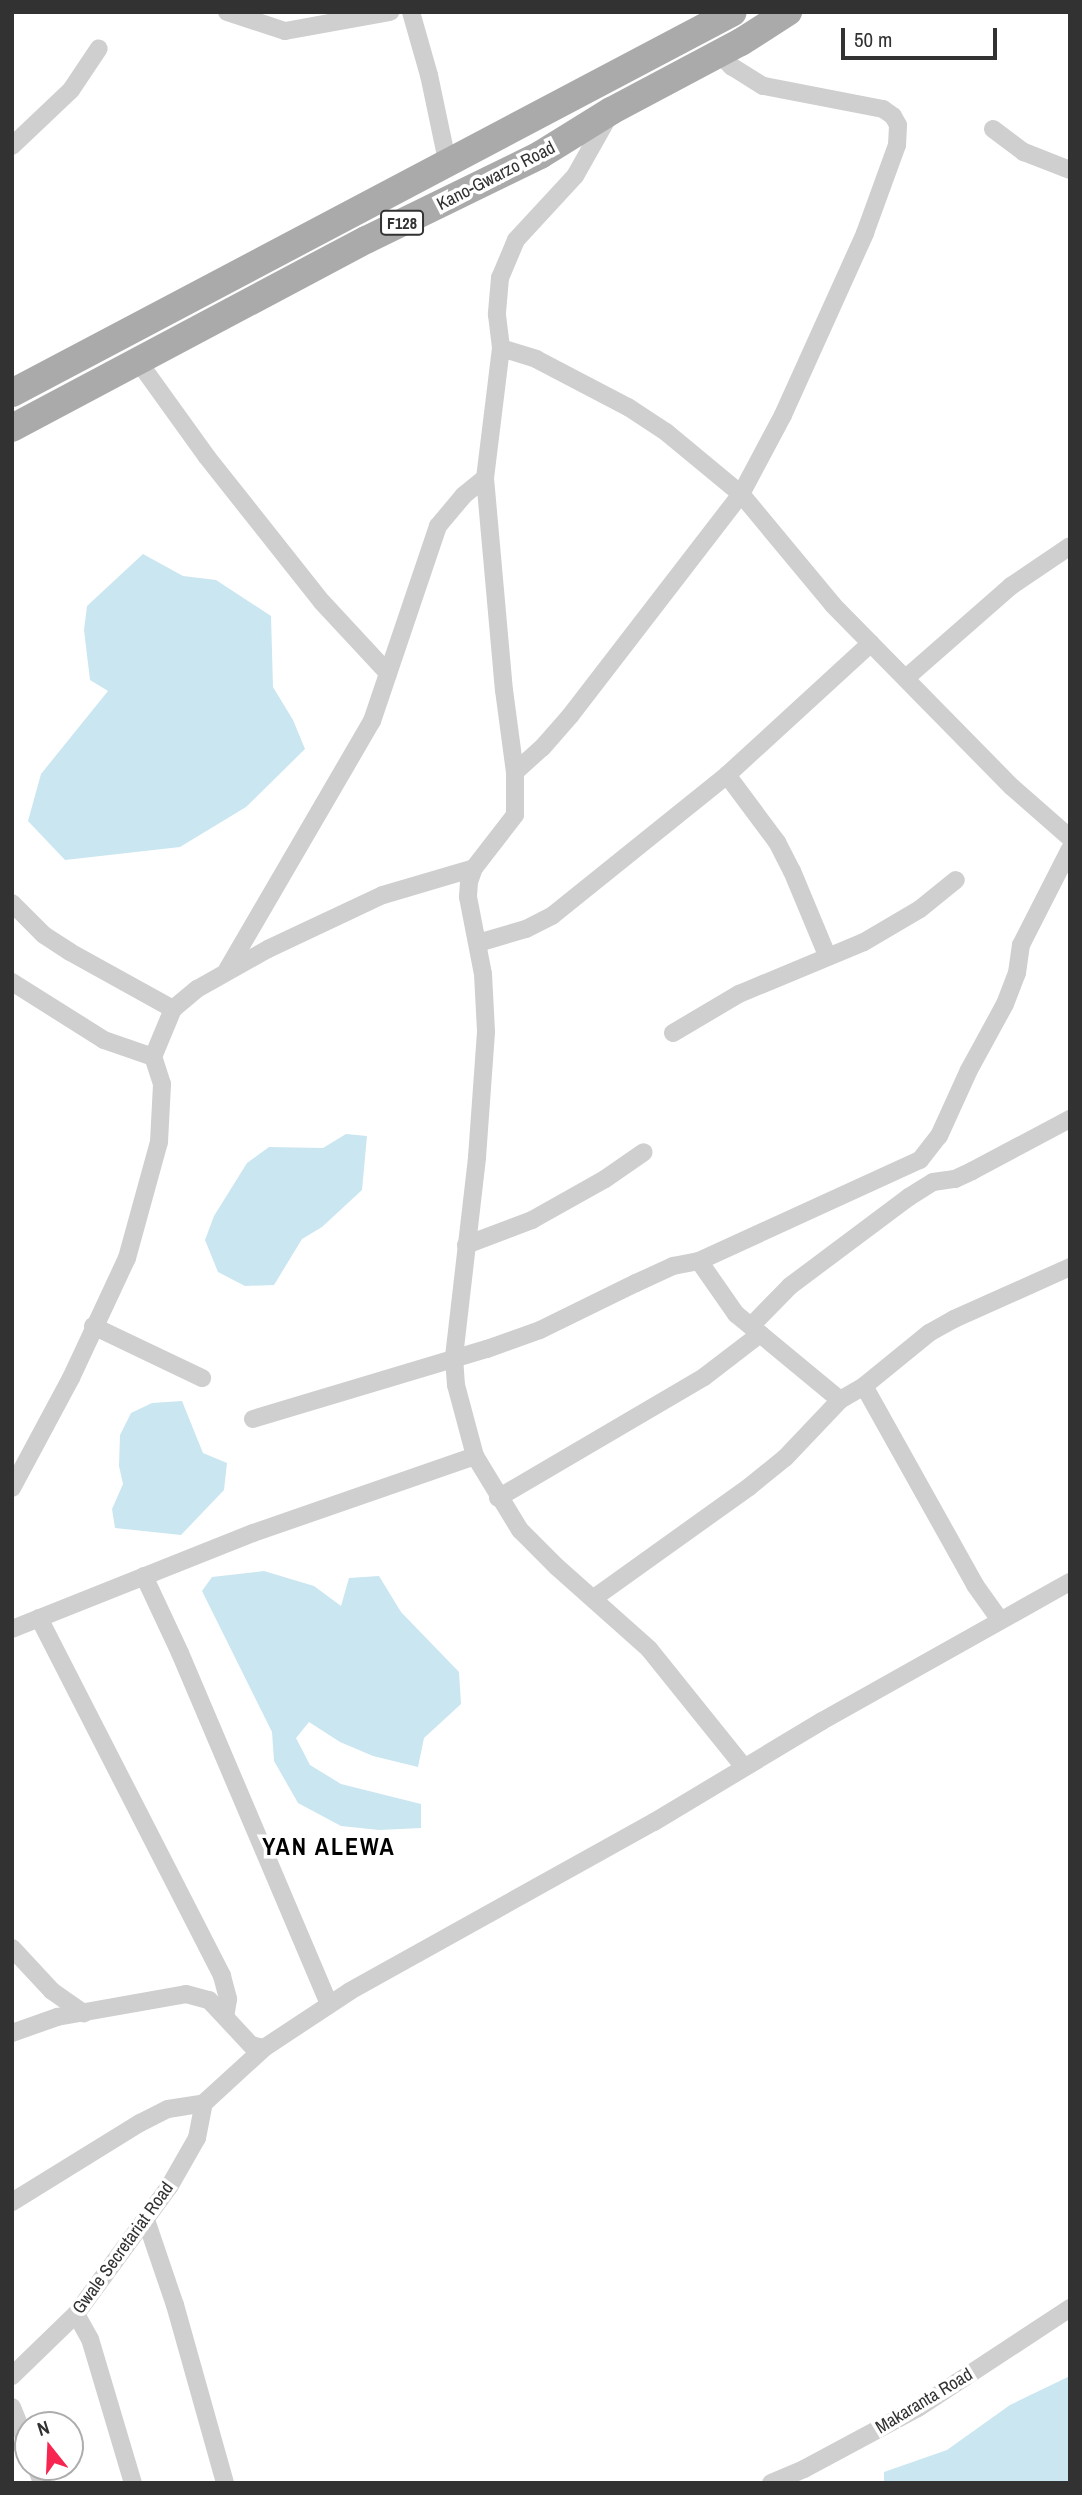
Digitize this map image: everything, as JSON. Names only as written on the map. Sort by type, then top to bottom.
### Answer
[{"type":"main road","name":"Kano-Gwarzo Road","points":[[12,428],[366,240],[461,195],[566,139],[611,111],[719,54],[788,12]]},
{"type":"main road","name":"Kano-Gwarzo Road","points":[[12,393],[550,111],[718,17]]},
{"type":"main road","points":[[550,111],[566,139]]},
{"type":"street","points":[[227,12],[285,31],[390,12]]},
{"type":"street","points":[[411,12],[429,75],[448,165]]},
{"type":"street","points":[[12,146],[71,90],[99,48]]},
{"type":"street","points":[[514,772],[542,748],[570,716],[741,494],[783,415],[866,233],[899,133],[892,116],[883,109],[763,86],[719,54]]},
{"type":"street","points":[[611,111],[575,176],[516,240],[500,278],[497,315],[501,348],[485,478],[503,690],[514,772],[515,815],[474,869],[468,897],[483,974],[486,1032],[477,1158],[454,1357],[456,1385],[475,1456],[498,1498],[520,1530],[537,1549],[649,1648],[744,1767]]},
{"type":"street","points":[[993,129],[1024,152],[1070,170]]},
{"type":"street","points":[[501,348],[536,359],[628,407],[666,432],[741,494],[800,567],[870,643],[1012,787],[1070,838]]},
{"type":"street","points":[[138,362],[207,457],[322,602],[388,673]]},
{"type":"street","points":[[227,971],[310,826],[360,747],[372,721],[438,526],[464,495],[485,478]]},
{"type":"street","points":[[906,678],[1011,586],[1070,546]]},
{"type":"street","points":[[478,943],[526,929],[553,915],[727,775],[870,643]]},
{"type":"street","points":[[727,775],[777,842],[792,870],[827,955]]},
{"type":"street","points":[[253,1419],[487,1349],[540,1330],[673,1266],[699,1261],[920,1160],[939,1136],[969,1070],[1005,1004],[1017,973],[1021,945],[1070,849]]},
{"type":"street","points":[[12,1488],[71,1378],[127,1258],[159,1142],[162,1084],[153,1057],[173,1009],[227,971],[383,895],[474,869]]},
{"type":"street","points":[[673,1033],[739,994],[863,942],[920,909],[956,880]]},
{"type":"street","points":[[12,903],[44,935],[61,947],[173,1009]]},
{"type":"street","points":[[12,982],[104,1040],[153,1057]]},
{"type":"street","points":[[498,1498],[704,1377],[755,1330],[790,1286],[830,1252],[933,1182],[955,1179],[1070,1119]]},
{"type":"street","points":[[466,1245],[531,1220],[605,1178],[644,1152]]},
{"type":"street","points":[[920,1160],[933,1182]]},
{"type":"street","points":[[699,1261],[736,1314],[840,1400]]},
{"type":"street","points":[[594,1598],[785,1458],[840,1400],[864,1385],[898,1356],[946,1324],[1070,1267]]},
{"type":"street","points":[[93,1326],[202,1378]]},
{"type":"street","points":[[864,1385],[975,1585],[1000,1620]]},
{"type":"street","points":[[12,1629],[298,1516],[475,1456]]},
{"type":"street","points":[[144,1576],[180,1653],[329,2004]]},
{"type":"street","points":[[12,2202],[140,2123],[168,2109],[204,2103],[264,2048],[329,2004],[654,1822],[744,1767],[1070,1582]]},
{"type":"street","points":[[38,1618],[222,1976],[228,1999],[225,2017]]},
{"type":"street","points":[[12,1948],[52,1992],[84,2012]]},
{"type":"street","points":[[12,2034],[57,2017],[186,1994],[209,2000],[251,2045],[264,2048]]},
{"type":"street","name":"Gwale Secretariat Road","points":[[12,2376],[76,2314],[146,2220],[169,2187],[197,2138],[204,2103]]},
{"type":"street","points":[[146,2220],[175,2305],[225,2483]]},
{"type":"street","name":"Makaranta Road","points":[[771,2483],[804,2469],[918,2408],[1070,2308]]},
{"type":"street","points":[[76,2314],[90,2339],[133,2483]]},
{"type":"water","points":[[143,554],[183,576],[216,580],[271,616],[273,687],[293,720],[305,749],[246,807],[180,847],[65,860],[28,821],[41,774],[108,691],[90,680],[84,630],[87,606]]},
{"type":"water","points":[[346,1134],[367,1136],[362,1190],[322,1227],[302,1239],[274,1285],[245,1286],[218,1272],[205,1240],[214,1216],[247,1163],[269,1147],[323,1148]]},
{"type":"water","points":[[182,1401],[203,1453],[227,1463],[224,1490],[181,1535],[115,1528],[112,1509],[123,1484],[119,1466],[120,1435],[131,1413],[152,1403]]},
{"type":"water","points":[[264,1571],[314,1586],[341,1606],[349,1578],[379,1576],[401,1612],[459,1672],[461,1704],[424,1738],[418,1767],[373,1756],[340,1742],[309,1722],[296,1738],[310,1765],[341,1784],[421,1804],[421,1828],[379,1830],[341,1826],[298,1803],[274,1761],[272,1732],[202,1591],[212,1577]]},
{"type":"water","points":[[1070,2376],[1070,2483],[884,2483],[884,2472],[947,2450],[1010,2405]]},
{"type":"district","name":"YAN ALEWA","points":[[329,1847]]}]
